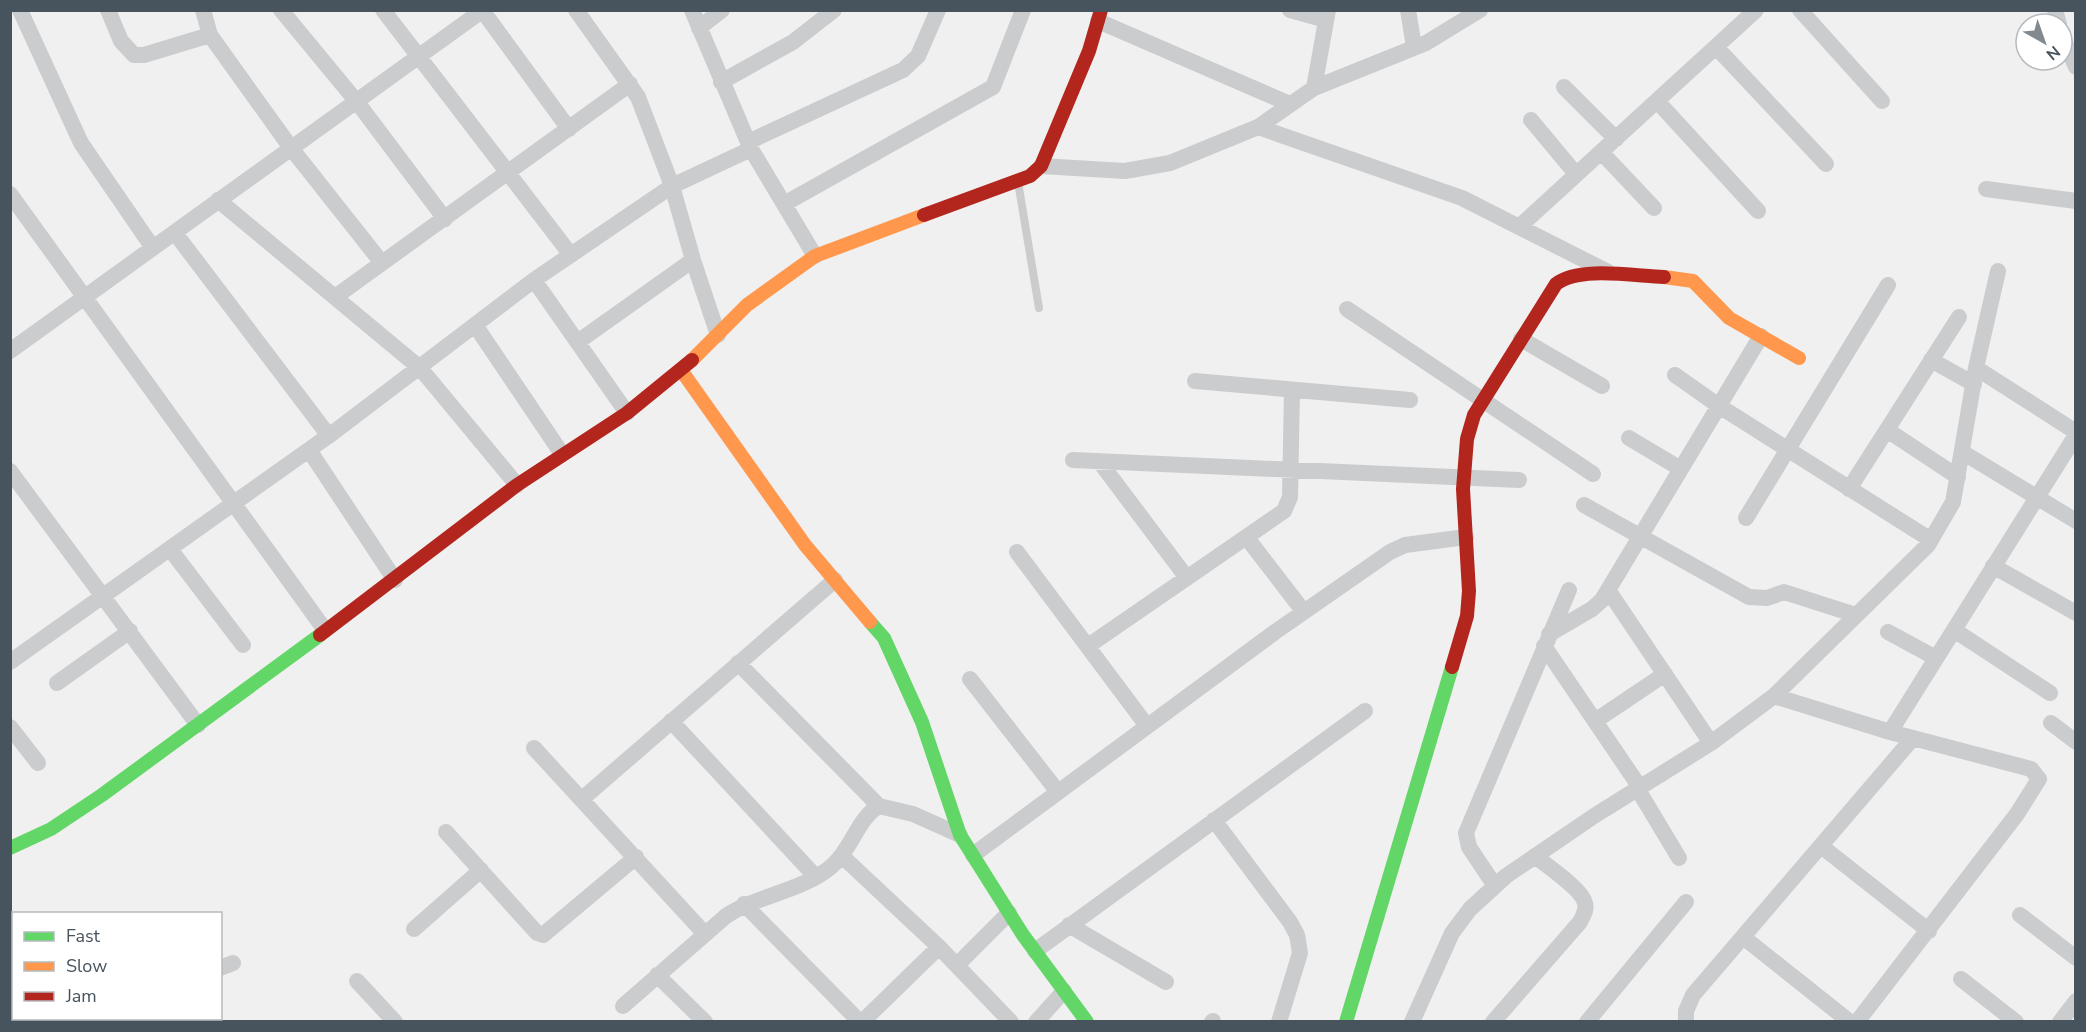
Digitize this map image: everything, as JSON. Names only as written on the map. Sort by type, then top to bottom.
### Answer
[{"type":"street","points":[[20,10],[81,143],[153,248]]},
{"type":"street","points":[[108,10],[121,41],[134,55],[144,55],[210,34]]},
{"type":"street","points":[[203,10],[210,34],[291,148],[382,263]]},
{"type":"street","points":[[282,10],[357,102],[445,219]]},
{"type":"street","points":[[383,10],[571,255]]},
{"type":"street","points":[[576,10],[630,84],[644,112],[672,186],[693,260],[718,334]]},
{"type":"street","points":[[692,10],[749,145],[815,255]]},
{"type":"street","points":[[699,28],[722,10]]},
{"type":"street","points":[[721,82],[793,42],[834,10]]},
{"type":"street","points":[[10,662],[309,450],[534,280],[672,186],[749,145],[903,70],[918,56],[938,10]]},
{"type":"street","points":[[784,204],[993,87],[1023,10]]},
{"type":"street","points":[[1290,10],[1327,15],[1314,88]]},
{"type":"street","points":[[1408,10],[1414,47]]},
{"type":"street","points":[[1041,166],[1125,171],[1151,168],[1258,127],[1314,88],[1444,33],[1480,10]]},
{"type":"street","points":[[1520,226],[1756,10]]},
{"type":"street","points":[[1800,10],[1882,101]]},
{"type":"street","points":[[13,343],[84,297],[483,11],[569,129]]},
{"type":"street","points":[[10,848],[51,829],[394,580],[517,484],[627,413],[681,370],[747,305],[815,255],[1030,176],[1041,166],[1089,51],[1099,16],[1290,104]]},
{"type":"street","points":[[1716,47],[1826,164]]},
{"type":"street","points":[[334,297],[630,84]]},
{"type":"street","points":[[1564,87],[1616,139]]},
{"type":"street","points":[[1657,101],[1758,211]]},
{"type":"street","points":[[1531,120],[1576,174]]},
{"type":"street","points":[[1258,127],[1376,170],[1462,198],[1612,274]]},
{"type":"street","points":[[1601,152],[1654,208]]},
{"type":"street","points":[[1986,189],[2076,201]]},
{"type":"street","points":[[10,194],[325,630]]},
{"type":"street","points":[[218,200],[420,368],[517,484]]},
{"type":"street","points":[[175,232],[328,436]]},
{"type":"street","points":[[579,341],[693,260]]},
{"type":"street","points":[[1413,1022],[1452,933],[1470,909],[1495,886],[1536,856],[1638,787],[1711,743],[1774,696],[1931,540],[1953,502],[1975,376],[1998,271]]},
{"type":"street","points":[[1346,1022],[1467,616],[1471,593],[1462,479],[1469,427],[1483,400],[1556,285],[1565,277],[1579,274],[1680,277],[1693,281],[1719,310],[1798,357]]},
{"type":"street","points":[[534,280],[579,341],[627,413]]},
{"type":"street","points":[[1746,518],[1888,285]]},
{"type":"street","points":[[1347,309],[1593,474]]},
{"type":"street","points":[[1849,489],[1959,317]]},
{"type":"street","points":[[475,325],[562,454]]},
{"type":"street","points":[[1547,640],[1592,609],[1608,590],[1761,336]]},
{"type":"street","points":[[1521,339],[1602,386]]},
{"type":"street","points":[[1890,732],[2076,433],[1975,376],[1931,360]]},
{"type":"street","points":[[681,370],[785,517],[884,638],[922,722],[960,835],[1009,913],[1087,1022]]},
{"type":"street","points":[[1675,375],[1719,406],[1931,540]]},
{"type":"street","points":[[1195,381],[1410,400]]},
{"type":"street","points":[[1088,646],[1284,511],[1290,497],[1292,390]]},
{"type":"street","points":[[1887,430],[1958,477]]},
{"type":"street","points":[[1629,438],[1681,469]]},
{"type":"street","points":[[309,450],[394,580]]},
{"type":"street","points":[[1962,452],[2037,495],[2076,521]]},
{"type":"street","points":[[1073,460],[1518,480]]},
{"type":"street","points":[[1099,461],[1187,578]]},
{"type":"street","points":[[10,471],[198,724]]},
{"type":"street","points":[[1584,505],[1749,597],[1767,598],[1784,592],[1856,615]]},
{"type":"street","points":[[972,855],[1304,612],[1390,552],[1405,545],[1466,537]]},
{"type":"street","points":[[1247,538],[1304,612]]},
{"type":"street","points":[[170,549],[243,645]]},
{"type":"street","points":[[1017,552],[1147,726]]},
{"type":"street","points":[[1993,566],[2076,613]]},
{"type":"street","points":[[582,799],[835,580]]},
{"type":"street","points":[[1495,886],[1469,847],[1466,833],[1569,590]]},
{"type":"street","points":[[1608,590],[1711,743]]},
{"type":"street","points":[[1954,630],[2050,693]]},
{"type":"street","points":[[57,683],[130,631]]},
{"type":"street","points":[[1888,632],[1936,658]]},
{"type":"street","points":[[1547,640],[1679,858]]},
{"type":"street","points":[[738,663],[879,806],[913,814],[960,835]]},
{"type":"street","points":[[1595,721],[1665,674]]},
{"type":"street","points":[[970,679],[1058,792]]},
{"type":"street","points":[[1774,696],[1890,732],[2031,769],[2037,773],[2039,779],[2017,814],[1857,1022]]},
{"type":"street","points":[[1035,951],[1365,711]]},
{"type":"street","points":[[671,721],[816,877]]},
{"type":"street","points":[[2052,723],[2076,742]]},
{"type":"street","points":[[10,727],[38,763]]},
{"type":"street","points":[[1686,1022],[1686,1011],[1693,994],[1913,738]]},
{"type":"street","points":[[534,748],[705,934]]},
{"type":"street","points":[[623,1006],[705,934],[744,904],[800,887],[843,857],[865,820],[879,806]]},
{"type":"street","points":[[1214,820],[1290,922],[1297,935],[1300,953],[1279,1022]]},
{"type":"street","points":[[446,832],[537,933],[543,935],[636,857]]},
{"type":"street","points":[[1821,846],[1929,931]]},
{"type":"street","points":[[1493,1022],[1580,922],[1585,912],[1585,902],[1578,892],[1536,856]]},
{"type":"street","points":[[843,857],[939,946],[1011,1022]]},
{"type":"street","points":[[414,929],[481,870]]},
{"type":"street","points":[[1587,1022],[1686,902]]},
{"type":"street","points":[[744,904],[861,1022],[939,946]]},
{"type":"street","points":[[957,965],[1009,913]]},
{"type":"street","points":[[2020,915],[2076,958]]},
{"type":"street","points":[[1070,925],[1166,982]]},
{"type":"street","points":[[1743,936],[1850,1022]]},
{"type":"street","points":[[657,975],[705,1022]]},
{"type":"street","points":[[1961,979],[2006,1019]]},
{"type":"street","points":[[357,981],[395,1022]]},
{"type":"street","points":[[1036,1022],[1065,991]]},
{"type":"street","points":[[2060,1022],[2076,1001]]},
{"type":"lane","points":[[1018,182],[1039,308]]},
{"type":"traffic: fast","points":[[870,622],[884,638],[922,722],[960,835],[1023,935],[1087,1022]]},
{"type":"traffic: fast","points":[[10,848],[51,829],[102,795],[320,635]]},
{"type":"traffic: fast","points":[[1346,1022],[1452,667]]},
{"type":"traffic: slow","points":[[692,360],[747,305],[815,256],[924,215]]},
{"type":"traffic: slow","points":[[1664,277],[1693,281],[1729,318],[1799,358]]},
{"type":"traffic: slow","points":[[681,370],[805,545],[870,622]]},
{"type":"traffic: jam","points":[[924,215],[1030,176],[1041,166],[1089,51],[1101,10]]},
{"type":"traffic: jam","points":[[1452,667],[1467,616],[1469,591],[1463,489],[1467,439],[1474,415],[1556,284],[1566,278],[1592,274],[1664,277]]},
{"type":"traffic: jam","points":[[320,635],[517,485],[627,413],[692,360]]}]
